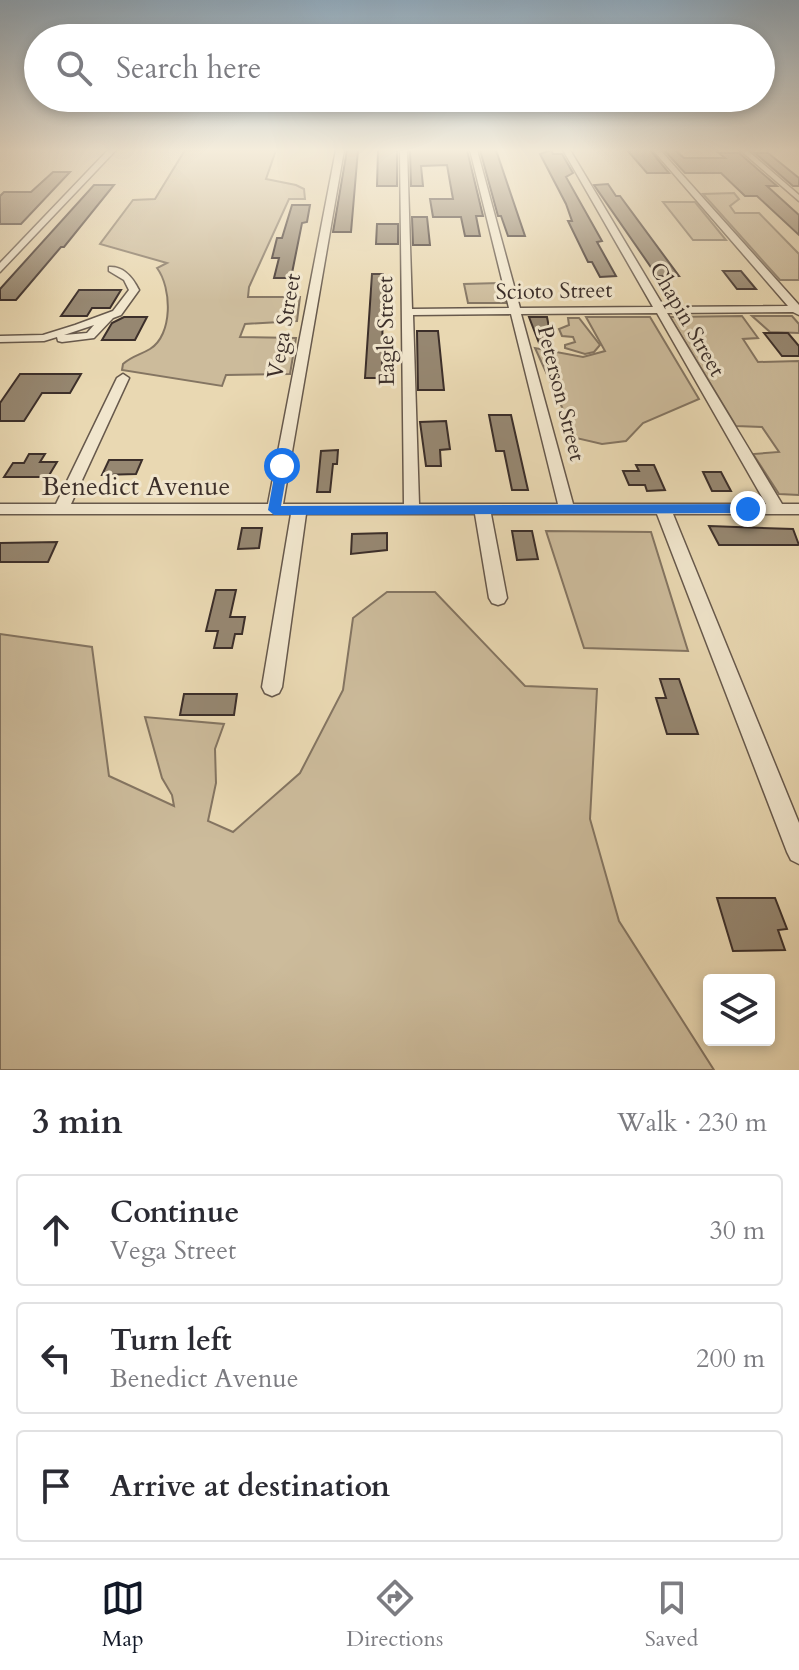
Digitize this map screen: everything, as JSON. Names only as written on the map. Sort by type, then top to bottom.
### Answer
[{"type":"street","points":[[0,269],[65,200]]},
{"type":"street","name":"Vega Street","points":[[274,510],[331,200]]},
{"type":"street","name":"Eagle Street","points":[[404,200],[412,510]]},
{"type":"street","name":"Peterson Street","points":[[487,200],[567,510]]},
{"type":"street","name":"Chapin Street","points":[[595,200],[777,509]]},
{"type":"street","points":[[700,200],[798,310]]},
{"type":"street","points":[[0,339],[90,336],[109,316],[121,309],[134,290],[128,278],[112,269]]},
{"type":"street","name":"Scioto Street","points":[[406,312],[798,310]]},
{"type":"street","points":[[61,509],[123,378]]},
{"type":"street","name":"Benedict Avenue","points":[[0,509],[799,509]]},
{"type":"street","points":[[663,509],[799,852]]},
{"type":"street","points":[[272,687],[299,510]]},
{"type":"street","points":[[482,510],[498,598]]},
{"type":"shaded area","points":[[133,200],[289,200],[249,287],[248,297],[300,297],[297,321],[245,324],[240,337],[296,338],[290,374],[226,375],[222,386],[122,370],[123,364],[158,342],[168,311],[165,287],[157,268],[167,263],[100,244]]},
{"type":"shaded area","points":[[708,200],[738,200],[730,206],[735,213],[759,213],[799,254],[799,280],[780,280]]},
{"type":"shaded area","points":[[663,202],[695,202],[726,240],[693,240]]},
{"type":"shaded area","points":[[499,283],[506,303],[468,303],[464,284]]},
{"type":"shaded area","points":[[742,316],[758,338],[743,339],[758,362],[799,361],[799,495],[779,494],[753,454],[779,452],[762,427],[736,426],[670,317]]},
{"type":"shaded area","points":[[752,316],[792,316],[799,324],[799,333],[770,332]]},
{"type":"shaded area","points":[[586,317],[650,317],[699,399],[643,423],[626,441],[602,444],[576,438],[535,348],[583,357],[605,351]]},
{"type":"shaded area","points":[[568,318],[579,318],[600,345],[594,352],[585,354],[565,348],[565,345],[575,342],[573,337],[562,336],[559,329],[569,325]]},
{"type":"shaded area","points":[[546,531],[651,532],[688,651],[584,648]]},
{"type":"shaded area","points":[[387,592],[435,592],[525,686],[597,689],[590,819],[619,921],[714,1070],[0,1070],[0,634],[92,647],[109,776],[174,806],[172,795],[162,778],[145,717],[224,724],[215,749],[216,783],[208,821],[233,832],[300,773],[343,690],[353,618]]},
{"type":"building","points":[[0,200],[44,200],[21,224],[0,224]]},
{"type":"building","points":[[81,200],[102,200],[16,300],[0,300],[0,289]]},
{"type":"building","points":[[338,200],[354,200],[351,232],[333,232]]},
{"type":"building","points":[[430,200],[479,200],[483,216],[476,216],[480,236],[465,236],[461,217],[433,217]]},
{"type":"building","points":[[494,200],[513,200],[525,236],[508,236],[501,216],[498,216]]},
{"type":"building","points":[[564,200],[579,200],[602,241],[597,242],[616,276],[600,277],[592,262],[588,262],[568,221],[572,221]]},
{"type":"building","points":[[604,200],[623,200],[679,276],[657,276]]},
{"type":"building","points":[[761,200],[782,200],[799,215],[799,235]]},
{"type":"building","points":[[292,205],[310,205],[307,222],[302,223],[291,278],[274,278],[279,258],[272,258]]},
{"type":"building","points":[[412,217],[427,217],[430,245],[413,245]]},
{"type":"building","points":[[377,224],[398,224],[398,244],[376,244]]},
{"type":"building","points":[[723,271],[741,271],[756,289],[737,289]]},
{"type":"building","points":[[372,274],[383,274],[382,378],[365,378]]},
{"type":"building","points":[[79,290],[121,290],[110,308],[92,308],[87,316],[61,316]]},
{"type":"building","points":[[124,317],[147,317],[135,340],[102,340],[112,323]]},
{"type":"building","points":[[529,317],[547,317],[552,343],[539,343]]},
{"type":"building","points":[[417,331],[438,331],[444,390],[418,390]]},
{"type":"building","points":[[764,333],[788,333],[799,346],[799,356],[782,356]]},
{"type":"building","points":[[20,374],[81,374],[70,393],[42,393],[24,421],[0,421],[0,403]]},
{"type":"building","points":[[489,415],[511,415],[528,490],[512,490],[504,451],[496,451]]},
{"type":"building","points":[[446,421],[450,449],[440,450],[441,466],[426,466],[420,422]]},
{"type":"building","points":[[338,450],[330,492],[317,492],[321,451]]},
{"type":"building","points":[[29,454],[45,454],[40,462],[57,462],[48,477],[4,477],[13,463],[24,463]]},
{"type":"building","points":[[109,460],[142,460],[136,474],[102,475]]},
{"type":"building","points":[[636,465],[654,465],[665,490],[647,491],[645,485],[629,485],[623,471],[639,471]]},
{"type":"building","points":[[703,472],[721,472],[731,491],[712,491]]},
{"type":"building","points":[[709,526],[793,529],[799,545],[719,545]]},
{"type":"building","points":[[242,528],[262,528],[259,548],[238,549]]},
{"type":"building","points":[[512,531],[532,531],[538,559],[517,560]]},
{"type":"building","points":[[387,533],[387,550],[351,554],[352,534]]},
{"type":"building","points":[[57,542],[48,562],[0,562],[0,543]]},
{"type":"building","points":[[216,590],[236,590],[230,617],[245,617],[242,634],[235,634],[232,648],[214,648],[218,631],[206,631]]},
{"type":"building","points":[[660,679],[679,679],[698,734],[667,734],[656,698],[666,698]]},
{"type":"building","points":[[184,694],[237,694],[234,715],[180,715]]},
{"type":"building","points":[[717,898],[775,898],[787,929],[778,930],[785,950],[733,951]]},
{"type":"route","points":[[282,466],[274,510],[748,509]]}]
